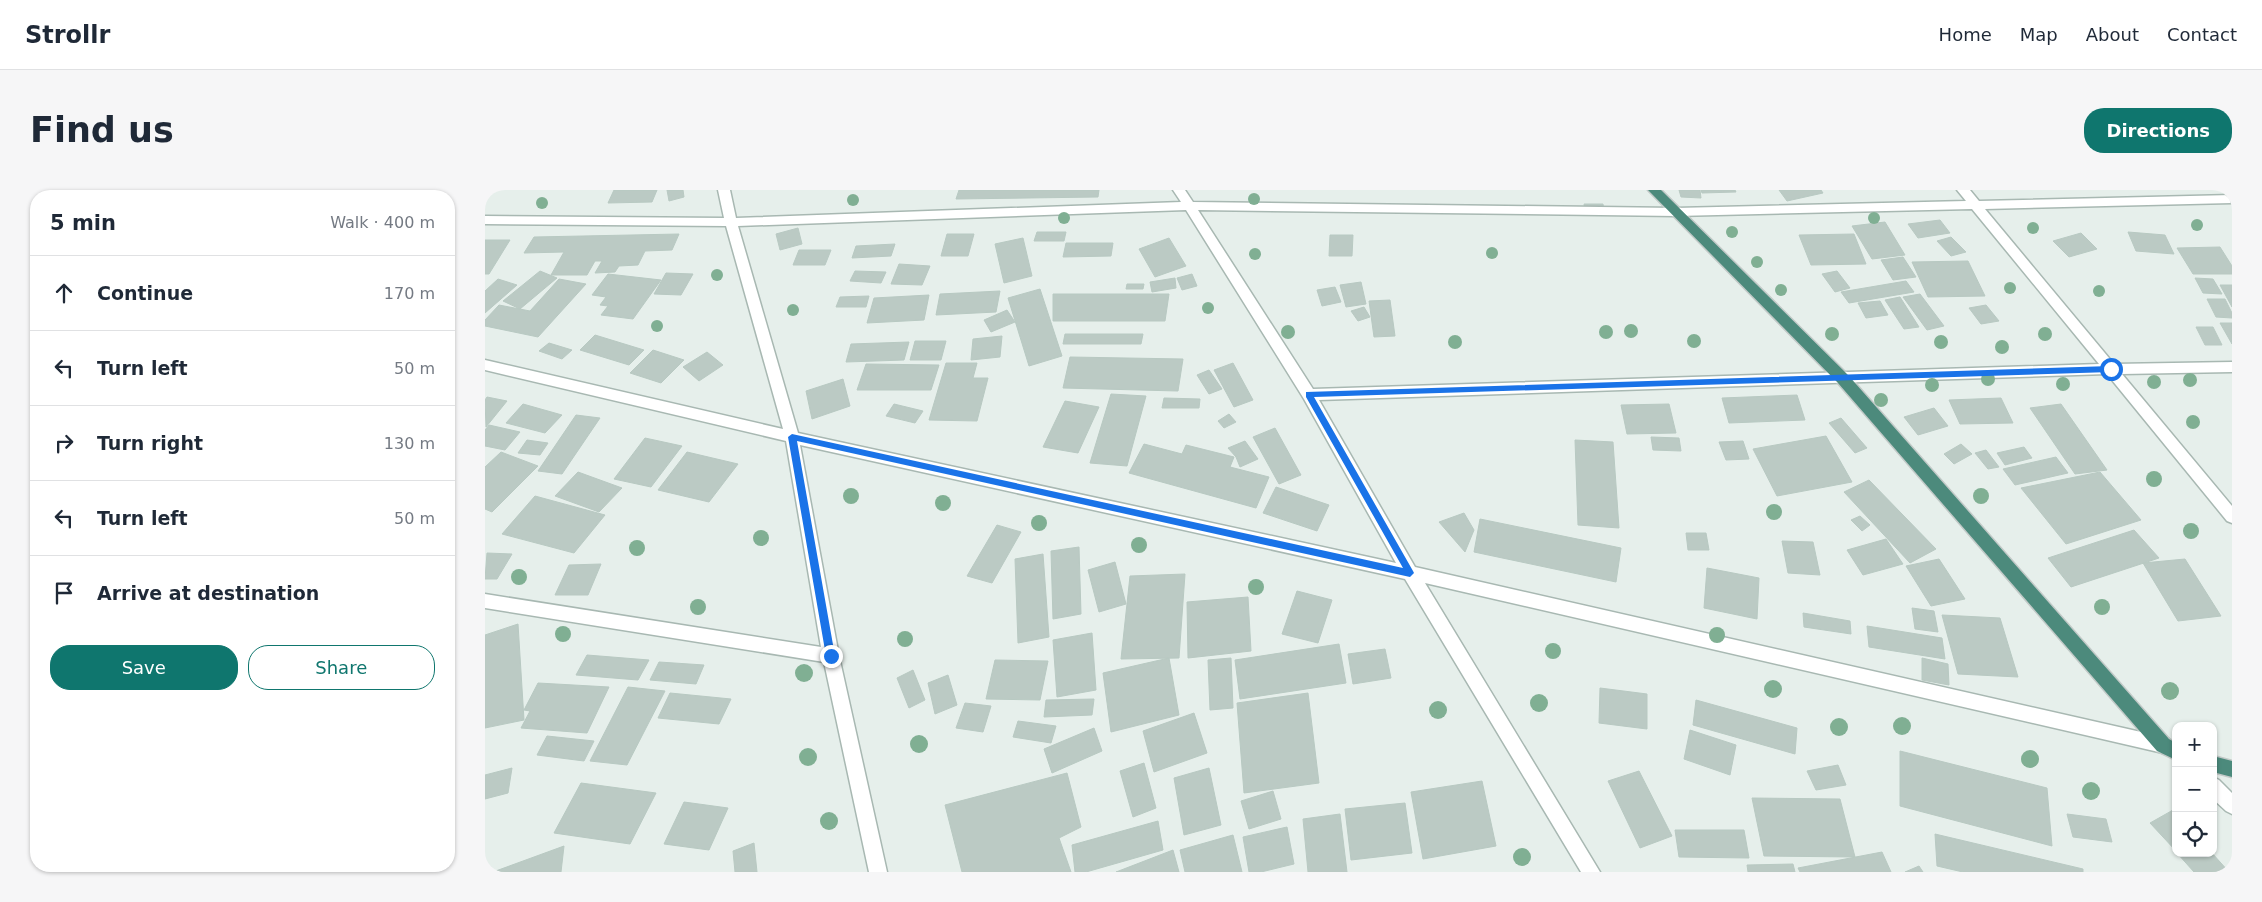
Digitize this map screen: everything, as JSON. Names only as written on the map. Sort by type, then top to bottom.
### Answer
[{"type":"highway","points":[[1654,190],[1843,379],[2169,748]]},
{"type":"highway","points":[[2217,765],[2232,769]]},
{"type":"street","points":[[724,190],[731,222],[792,437],[831,656],[878,872]]},
{"type":"street","points":[[1179,190],[1309,394],[1410,573],[1591,872]]},
{"type":"street","points":[[1963,190],[2232,516]]},
{"type":"street","points":[[485,220],[731,222],[1189,206],[1676,212],[2232,199]]},
{"type":"street","points":[[485,365],[792,437],[1410,573],[2169,748]]},
{"type":"street","points":[[1309,394],[1843,379],[2111,369],[2232,367]]},
{"type":"street","points":[[485,601],[831,656]]},
{"type":"street","points":[[2217,790],[2232,805]]},
{"type":"building","points":[[614,190],[657,190],[652,202],[608,203]]},
{"type":"building","points":[[667,190],[683,190],[684,197],[669,201]]},
{"type":"building","points":[[959,190],[1099,190],[1098,197],[956,199]]},
{"type":"building","points":[[1679,190],[1700,190],[1701,198],[1681,197]]},
{"type":"building","points":[[1701,190],[1735,190],[1736,192],[1702,193]]},
{"type":"building","points":[[1779,190],[1821,190],[1823,193],[1787,201]]},
{"type":"building","points":[[1584,204],[1603,204],[1604,211],[1585,211]]},
{"type":"building","points":[[1940,220],[1950,233],[1918,238],[1908,224]]},
{"type":"building","points":[[1885,222],[1905,255],[1872,259],[1852,226]]},
{"type":"building","points":[[798,228],[802,244],[780,250],[776,234]]},
{"type":"building","points":[[1037,232],[1066,232],[1064,241],[1034,241]]},
{"type":"building","points":[[2128,232],[2165,235],[2174,254],[2136,251]]},
{"type":"building","points":[[2081,233],[2097,249],[2069,257],[2053,241]]},
{"type":"building","points":[[679,234],[672,250],[645,251],[638,265],[619,266],[615,272],[595,273],[602,261],[595,261],[587,275],[551,275],[564,252],[524,253],[534,237]]},
{"type":"building","points":[[947,234],[974,234],[968,256],[941,256]]},
{"type":"building","points":[[1854,234],[1866,264],[1811,265],[1799,235]]},
{"type":"building","points":[[1330,235],[1353,235],[1352,256],[1329,256]]},
{"type":"building","points":[[1951,237],[1966,252],[1951,256],[1937,241]]},
{"type":"building","points":[[1023,238],[1032,276],[1004,283],[995,244]]},
{"type":"building","points":[[1169,238],[1186,266],[1155,277],[1139,249]]},
{"type":"building","points":[[485,240],[510,240],[489,274],[485,274]]},
{"type":"building","points":[[1066,243],[1113,243],[1111,256],[1063,257]]},
{"type":"building","points":[[895,244],[891,256],[852,258],[856,246]]},
{"type":"building","points":[[2220,247],[2232,266],[2232,274],[2193,274],[2177,248]]},
{"type":"building","points":[[799,250],[831,250],[825,265],[793,265]]},
{"type":"building","points":[[1903,257],[1916,277],[1893,280],[1881,260]]},
{"type":"building","points":[[1968,261],[1985,296],[1928,297],[1912,262]]},
{"type":"building","points":[[899,264],[930,266],[922,285],[891,284]]},
{"type":"building","points":[[540,271],[557,278],[520,309],[503,301]]},
{"type":"building","points":[[855,271],[886,272],[881,283],[850,281]]},
{"type":"building","points":[[1837,271],[1850,288],[1835,292],[1822,274]]},
{"type":"building","points":[[666,273],[693,274],[681,295],[654,294]]},
{"type":"building","points":[[608,274],[661,280],[633,319],[601,315],[608,306],[600,305],[606,297],[592,295]]},
{"type":"building","points":[[1192,274],[1197,286],[1182,290],[1177,278]]},
{"type":"building","points":[[1175,278],[1176,288],[1152,292],[1150,282]]},
{"type":"building","points":[[2195,278],[2213,279],[2222,294],[2203,293]]},
{"type":"building","points":[[498,279],[517,285],[485,313],[485,291]]},
{"type":"building","points":[[559,279],[586,284],[538,337],[485,326],[485,320],[499,305],[530,311]]},
{"type":"building","points":[[1906,281],[1914,292],[1849,303],[1841,292]]},
{"type":"building","points":[[1361,282],[1366,304],[1346,307],[1340,285]]},
{"type":"building","points":[[1127,284],[1144,284],[1143,289],[1126,289]]},
{"type":"building","points":[[2220,285],[2232,285],[2232,307]]},
{"type":"building","points":[[1335,287],[1341,302],[1322,306],[1317,290]]},
{"type":"building","points":[[1040,289],[1062,356],[1029,366],[1008,298]]},
{"type":"building","points":[[1000,291],[996,312],[936,315],[940,294]]},
{"type":"building","points":[[1053,294],[1169,294],[1165,321],[1053,321]]},
{"type":"building","points":[[1920,294],[1944,326],[1927,330],[1903,297]]},
{"type":"building","points":[[929,295],[924,320],[867,323],[874,298]]},
{"type":"building","points":[[869,296],[866,307],[836,307],[840,297]]},
{"type":"building","points":[[1900,297],[1919,327],[1904,329],[1885,300]]},
{"type":"building","points":[[2207,299],[2225,299],[2232,313],[2232,318],[2216,317]]},
{"type":"building","points":[[1390,300],[1395,336],[1374,337],[1369,301]]},
{"type":"building","points":[[1880,301],[1888,315],[1866,318],[1858,303]]},
{"type":"building","points":[[1986,305],[1999,321],[1981,324],[1969,308]]},
{"type":"building","points":[[1364,307],[1370,317],[1358,321],[1351,311]]},
{"type":"building","points":[[1007,310],[1015,322],[991,332],[984,320]]},
{"type":"building","points":[[2220,323],[2232,323],[2232,344]]},
{"type":"building","points":[[2196,327],[2213,327],[2222,345],[2205,345]]},
{"type":"building","points":[[1065,334],[1143,334],[1141,344],[1063,344]]},
{"type":"building","points":[[595,335],[644,350],[629,365],[580,350]]},
{"type":"building","points":[[1002,336],[1000,357],[971,360],[973,339]]},
{"type":"building","points":[[915,341],[946,341],[941,360],[910,360]]},
{"type":"building","points":[[909,342],[904,360],[846,362],[851,344]]},
{"type":"building","points":[[549,343],[572,350],[562,359],[539,351]]},
{"type":"building","points":[[653,350],[684,360],[661,383],[630,373]]},
{"type":"building","points":[[707,352],[723,365],[699,381],[683,367]]},
{"type":"building","points":[[1070,357],[1183,359],[1178,391],[1063,388]]},
{"type":"building","points":[[946,363],[977,363],[973,378],[988,378],[977,421],[929,420]]},
{"type":"building","points":[[1233,363],[1253,400],[1234,407],[1214,370]]},
{"type":"building","points":[[866,364],[939,365],[931,390],[857,390]]},
{"type":"building","points":[[1209,370],[1222,389],[1209,394],[1197,375]]},
{"type":"building","points":[[843,379],[850,406],[812,419],[806,391]]},
{"type":"building","points":[[1111,394],[1146,396],[1127,466],[1090,463]]},
{"type":"building","points":[[1797,395],[1805,420],[1729,423],[1722,398]]},
{"type":"building","points":[[487,397],[507,401],[486,427],[485,400]]},
{"type":"building","points":[[1164,398],[1200,399],[1199,408],[1162,408]]},
{"type":"building","points":[[2001,398],[2013,423],[1960,424],[1949,400]]},
{"type":"building","points":[[1065,401],[1099,407],[1078,453],[1043,447]]},
{"type":"building","points":[[523,404],[562,415],[545,433],[506,423]]},
{"type":"building","points":[[894,404],[923,411],[915,423],[886,416]]},
{"type":"building","points":[[1669,404],[1676,433],[1627,434],[1621,405]]},
{"type":"building","points":[[2061,404],[2107,470],[2075,474],[2030,408]]},
{"type":"building","points":[[1934,408],[1948,426],[1918,435],[1904,417]]},
{"type":"building","points":[[1229,414],[1236,422],[1224,428],[1218,421]]},
{"type":"building","points":[[576,415],[600,418],[562,474],[538,471]]},
{"type":"building","points":[[1841,418],[1867,448],[1855,453],[1829,423]]},
{"type":"building","points":[[489,425],[520,432],[505,450],[485,446],[485,430]]},
{"type":"building","points":[[1275,428],[1301,475],[1279,484],[1253,437]]},
{"type":"building","points":[[1826,436],[1852,482],[1777,496],[1753,449]]},
{"type":"building","points":[[1651,437],[1679,438],[1681,451],[1653,450]]},
{"type":"building","points":[[645,438],[682,446],[651,487],[614,479]]},
{"type":"building","points":[[527,440],[548,443],[540,455],[518,453]]},
{"type":"building","points":[[1575,440],[1613,442],[1619,528],[1578,525]]},
{"type":"building","points":[[1245,441],[1258,459],[1240,467],[1236,457],[1228,448]]},
{"type":"building","points":[[1743,441],[1749,459],[1726,460],[1719,442]]},
{"type":"building","points":[[1144,444],[1182,454],[1186,445],[1234,457],[1230,467],[1269,477],[1256,508],[1129,473]]},
{"type":"building","points":[[1961,444],[1972,454],[1954,464],[1944,454]]},
{"type":"building","points":[[2024,447],[2032,458],[2005,465],[1997,453]]},
{"type":"building","points":[[1986,450],[1999,467],[1988,469],[1975,453]]},
{"type":"building","points":[[501,452],[538,466],[492,512],[485,509],[485,467]]},
{"type":"building","points":[[687,452],[738,464],[709,502],[658,490]]},
{"type":"building","points":[[2056,457],[2068,473],[2015,485],[2003,469]]},
{"type":"building","points":[[578,472],[622,488],[599,512],[555,496]]},
{"type":"building","points":[[2100,472],[2141,520],[2066,544],[2021,488]]},
{"type":"building","points":[[1869,480],[1936,549],[1910,563],[1844,492]]},
{"type":"building","points":[[1276,487],[1329,505],[1317,531],[1263,513]]},
{"type":"building","points":[[535,496],[605,515],[574,553],[502,534]]},
{"type":"building","points":[[1464,513],[1474,530],[1465,552],[1439,522]]},
{"type":"building","points":[[1860,516],[1870,525],[1862,531],[1851,520]]},
{"type":"building","points":[[1480,519],[1621,548],[1616,582],[1474,552]]},
{"type":"building","points":[[997,525],[1021,532],[992,583],[967,576]]},
{"type":"building","points":[[2134,530],[2159,558],[2071,587],[2048,558]]},
{"type":"building","points":[[1686,533],[1706,533],[1709,550],[1688,550]]},
{"type":"building","points":[[1886,539],[1903,564],[1863,575],[1847,550]]},
{"type":"building","points":[[1782,541],[1813,542],[1820,575],[1788,573]]},
{"type":"building","points":[[1079,547],[1081,614],[1053,619],[1051,551]]},
{"type":"building","points":[[487,553],[512,554],[497,579],[485,579]]},
{"type":"building","points":[[1043,554],[1049,637],[1018,643],[1015,559]]},
{"type":"building","points":[[1939,559],[1965,599],[1931,606],[1906,566]]},
{"type":"building","points":[[2185,559],[2221,616],[2178,621],[2143,563]]},
{"type":"building","points":[[1115,562],[1126,604],[1099,612],[1088,570]]},
{"type":"building","points":[[601,564],[588,595],[555,595],[569,565]]},
{"type":"building","points":[[1707,568],[1759,578],[1757,619],[1704,608]]},
{"type":"building","points":[[1185,574],[1179,658],[1121,659],[1130,576]]},
{"type":"building","points":[[1297,591],[1332,600],[1318,643],[1282,634]]},
{"type":"building","points":[[1248,597],[1251,651],[1188,658],[1187,602]]},
{"type":"building","points":[[1912,608],[1934,611],[1938,632],[1915,629]]},
{"type":"building","points":[[1803,613],[1850,621],[1851,634],[1804,627]]},
{"type":"building","points":[[1942,615],[2000,618],[2018,677],[1958,674]]},
{"type":"building","points":[[518,624],[524,720],[485,728],[485,635]]},
{"type":"building","points":[[1867,626],[1942,638],[1945,659],[1869,647]]},
{"type":"building","points":[[1092,633],[1096,690],[1057,697],[1053,640]]},
{"type":"building","points":[[1339,644],[1346,683],[1240,699],[1235,660]]},
{"type":"building","points":[[1385,649],[1391,678],[1353,684],[1348,654]]},
{"type":"building","points":[[587,655],[649,660],[638,680],[576,675]]},
{"type":"building","points":[[1169,658],[1179,715],[1111,732],[1103,673]]},
{"type":"building","points":[[1231,658],[1233,708],[1210,710],[1208,660]]},
{"type":"building","points":[[1922,658],[1948,664],[1949,685],[1922,680]]},
{"type":"building","points":[[995,660],[1048,661],[1040,700],[986,699]]},
{"type":"building","points":[[659,662],[704,665],[696,684],[650,680]]},
{"type":"building","points":[[913,670],[925,700],[909,708],[897,678]]},
{"type":"building","points":[[948,675],[957,705],[935,714],[928,683]]},
{"type":"building","points":[[538,683],[609,687],[587,733],[521,728],[530,711],[524,710]]},
{"type":"building","points":[[628,687],[665,691],[627,765],[590,761]]},
{"type":"building","points":[[1600,688],[1647,694],[1647,729],[1599,723]]},
{"type":"building","points":[[670,693],[731,699],[719,724],[658,718]]},
{"type":"building","points":[[1308,693],[1319,783],[1244,793],[1237,703]]},
{"type":"building","points":[[1094,699],[1092,715],[1044,717],[1046,700]]},
{"type":"building","points":[[1696,700],[1797,728],[1795,754],[1693,725]]},
{"type":"building","points":[[965,703],[991,706],[983,732],[956,728]]},
{"type":"building","points":[[1194,713],[1207,753],[1154,772],[1143,731]]},
{"type":"building","points":[[1018,721],[1056,726],[1051,743],[1013,737]]},
{"type":"building","points":[[1094,728],[1102,751],[1052,773],[1044,749]]},
{"type":"building","points":[[1690,730],[1736,745],[1730,775],[1684,759]]},
{"type":"building","points":[[547,736],[594,741],[584,761],[537,755]]},
{"type":"building","points":[[1900,751],[2047,788],[2052,846],[1900,806]]},
{"type":"building","points":[[1144,763],[1156,808],[1133,817],[1120,771]]},
{"type":"building","points":[[1838,765],[1846,785],[1816,790],[1807,771]]},
{"type":"building","points":[[512,768],[508,793],[485,799],[485,775]]},
{"type":"building","points":[[1209,768],[1221,825],[1184,835],[1174,778]]},
{"type":"building","points":[[1639,771],[1672,836],[1640,848],[1608,781]]},
{"type":"building","points":[[1067,773],[1081,827],[1059,838],[1071,872],[962,872],[945,805]]},
{"type":"building","points":[[1482,781],[1496,846],[1423,859],[1411,792]]},
{"type":"building","points":[[581,783],[656,793],[630,844],[554,833]]},
{"type":"building","points":[[1273,791],[1281,819],[1249,829],[1241,801]]},
{"type":"building","points":[[1752,798],[1840,799],[1855,857],[1764,856]]},
{"type":"building","points":[[684,802],[728,808],[709,850],[664,844]]},
{"type":"building","points":[[1405,803],[1412,853],[1351,860],[1345,809]]},
{"type":"building","points":[[2172,811],[2172,847],[2150,823]]},
{"type":"building","points":[[1340,814],[1347,872],[1308,872],[1303,819]]},
{"type":"building","points":[[2067,814],[2106,819],[2112,842],[2073,837]]},
{"type":"building","points":[[1158,821],[1163,850],[1086,872],[1075,872],[1072,845]]},
{"type":"building","points":[[1287,827],[1294,864],[1261,872],[1249,872],[1243,837]]},
{"type":"building","points":[[1675,830],[1744,830],[1749,858],[1679,857]]},
{"type":"building","points":[[1935,834],[2083,869],[2083,872],[1963,872],[1937,866]]},
{"type":"building","points":[[1233,835],[1242,872],[1185,872],[1180,850]]},
{"type":"building","points":[[754,843],[757,872],[735,872],[733,851]]},
{"type":"building","points":[[564,846],[561,872],[493,872]]},
{"type":"building","points":[[1173,850],[1179,872],[1116,872]]},
{"type":"building","points":[[1882,852],[1891,872],[1800,872],[1798,868]]},
{"type":"building","points":[[2181,857],[2216,857],[2229,872],[2194,872]]},
{"type":"building","points":[[1793,864],[1795,872],[1748,872],[1747,865]]},
{"type":"building","points":[[1919,866],[1923,872],[1905,872]]},
{"type":"route","points":[[831,656],[792,437],[1410,573],[1309,394],[1843,379],[2111,369]]}]
